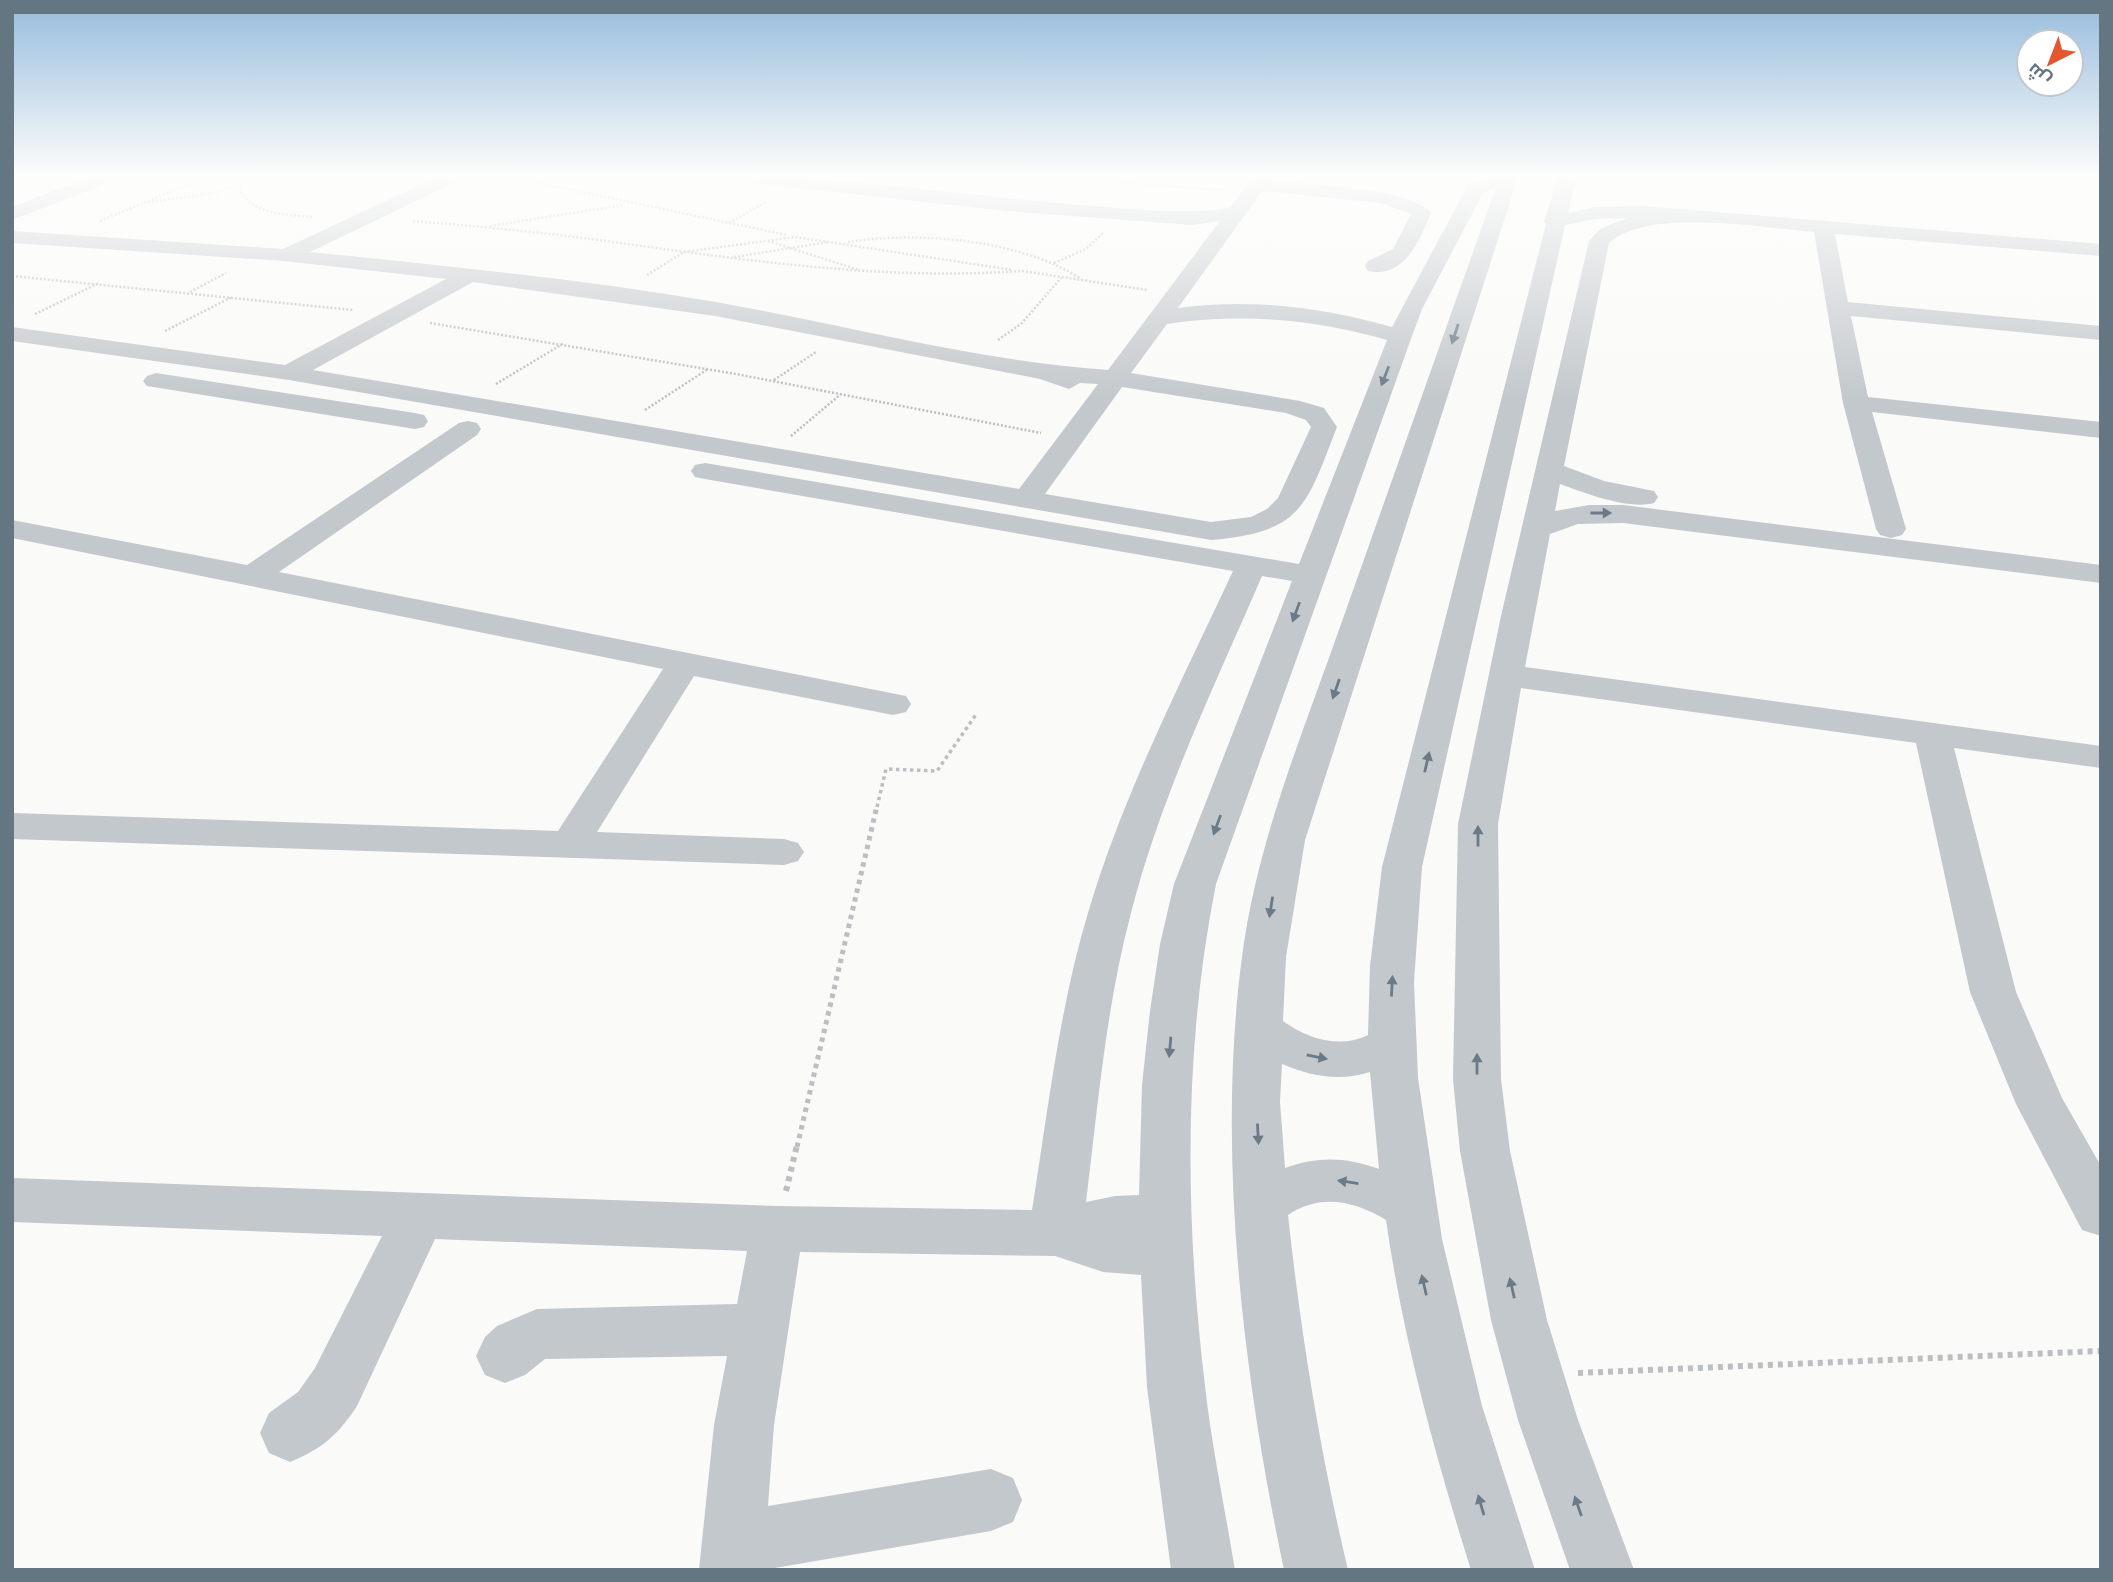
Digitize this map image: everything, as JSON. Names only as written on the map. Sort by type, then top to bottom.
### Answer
[{"type":"street","points":[[12,359],[129,368],[289,373],[467,416],[617,429],[1211,531],[1258,525],[1279,515],[1290,504],[1324,427],[1320,417],[1291,406],[1114,378],[1045,373],[665,300],[470,275],[284,256],[203,251]]},
{"type":"street","points":[[284,256],[295,251]]},
{"type":"street","points":[[1027,498],[1177,294],[1201,278],[1215,251]]},
{"type":"street","points":[[1376,266],[1399,257],[1402,251]]},
{"type":"street","points":[[1316,1570],[1298,1490],[1272,1328],[1261,1205],[1256,1102],[1258,1026],[1266,945],[1285,840],[1344,553],[1411,311],[1443,251]]},
{"type":"street","points":[[1203,1570],[1176,1387],[1165,1235],[1167,1085],[1173,1011],[1195,884],[1344,553],[1474,276],[1482,251]]},
{"type":"street","points":[[1503,1570],[1450,1396],[1422,1277],[1397,1108],[1391,1002],[1402,867],[1547,251]]},
{"type":"street","points":[[1597,251],[1517,617],[1478,824],[1477,1079],[1485,1151],[1499,1231],[1535,1375],[1548,1420],[1602,1570]]},
{"type":"street","points":[[1827,251],[1856,403],[1891,529]]},
{"type":"street","points":[[289,373],[470,275]]},
{"type":"street","points":[[1159,318],[1259,304],[1355,318],[1411,311],[1474,276]]},
{"type":"street","points":[[1235,290],[1259,304]]},
{"type":"street","points":[[1837,308],[2101,333]]},
{"type":"street","points":[[19,327],[129,368],[467,416],[1251,565],[1344,553]]},
{"type":"street","points":[[1045,373],[1078,384],[1092,392],[1098,401]]},
{"type":"street","points":[[1856,403],[2101,429]]},
{"type":"street","points":[[254,575],[467,416]]},
{"type":"street","points":[[1549,470],[1597,488],[1642,497],[2101,555]]},
{"type":"street","points":[[1536,529],[1555,519],[1581,514],[1623,514],[2101,574]]},
{"type":"street","points":[[12,529],[254,575],[683,665],[893,704]]},
{"type":"street","points":[[1062,1233],[1088,1008],[1110,914],[1137,829],[1161,767],[1251,565]]},
{"type":"street","points":[[1464,608],[1517,617]]},
{"type":"street","points":[[569,845],[683,665]]},
{"type":"street","points":[[1506,676],[2101,757]]},
{"type":"street","points":[[1932,733],[1993,992],[2040,1104],[2101,1214]]},
{"type":"street","points":[[12,826],[784,852]]},
{"type":"street","points":[[1258,1026],[1286,1048],[1324,1059],[1363,1058],[1393,1043]]},
{"type":"street","points":[[1261,1205],[1295,1184],[1339,1180],[1388,1194],[1410,1208]]},
{"type":"street","points":[[12,1200],[777,1229],[1062,1233],[1104,1249],[1165,1235]]},
{"type":"street","points":[[290,1433],[319,1412],[332,1393],[420,1215]]},
{"type":"street","points":[[777,1229],[744,1425],[732,1556],[991,1500]]},
{"type":"street","points":[[505,1356],[529,1336],[551,1332],[561,1335],[760,1329]]},
{"type":"path","points":[[675,251],[873,274],[956,276],[1021,271]]},
{"type":"path","points":[[684,252],[692,251]]},
{"type":"path","points":[[726,258],[776,251]]},
{"type":"path","points":[[795,251],[873,274]]},
{"type":"path","points":[[896,251],[1177,294]]},
{"type":"path","points":[[1002,251],[1053,263],[1081,280]]},
{"type":"path","points":[[1053,263],[1081,251]]},
{"type":"path","points":[[12,276],[100,283],[393,316],[709,368],[1070,439]]},
{"type":"path","points":[[971,359],[1022,323],[1062,277]]},
{"type":"path","points":[[19,327],[100,283]]},
{"type":"path","points":[[129,368],[232,297]]},
{"type":"path","points":[[773,381],[843,334]]},
{"type":"path","points":[[467,416],[564,343]]},
{"type":"path","points":[[617,429],[709,368]]},
{"type":"path","points":[[769,454],[842,394]]},
{"type":"path","points":[[777,1229],[887,769],[937,771],[977,713]]},
{"type":"path","points":[[1535,1375],[2101,1351]]}]
